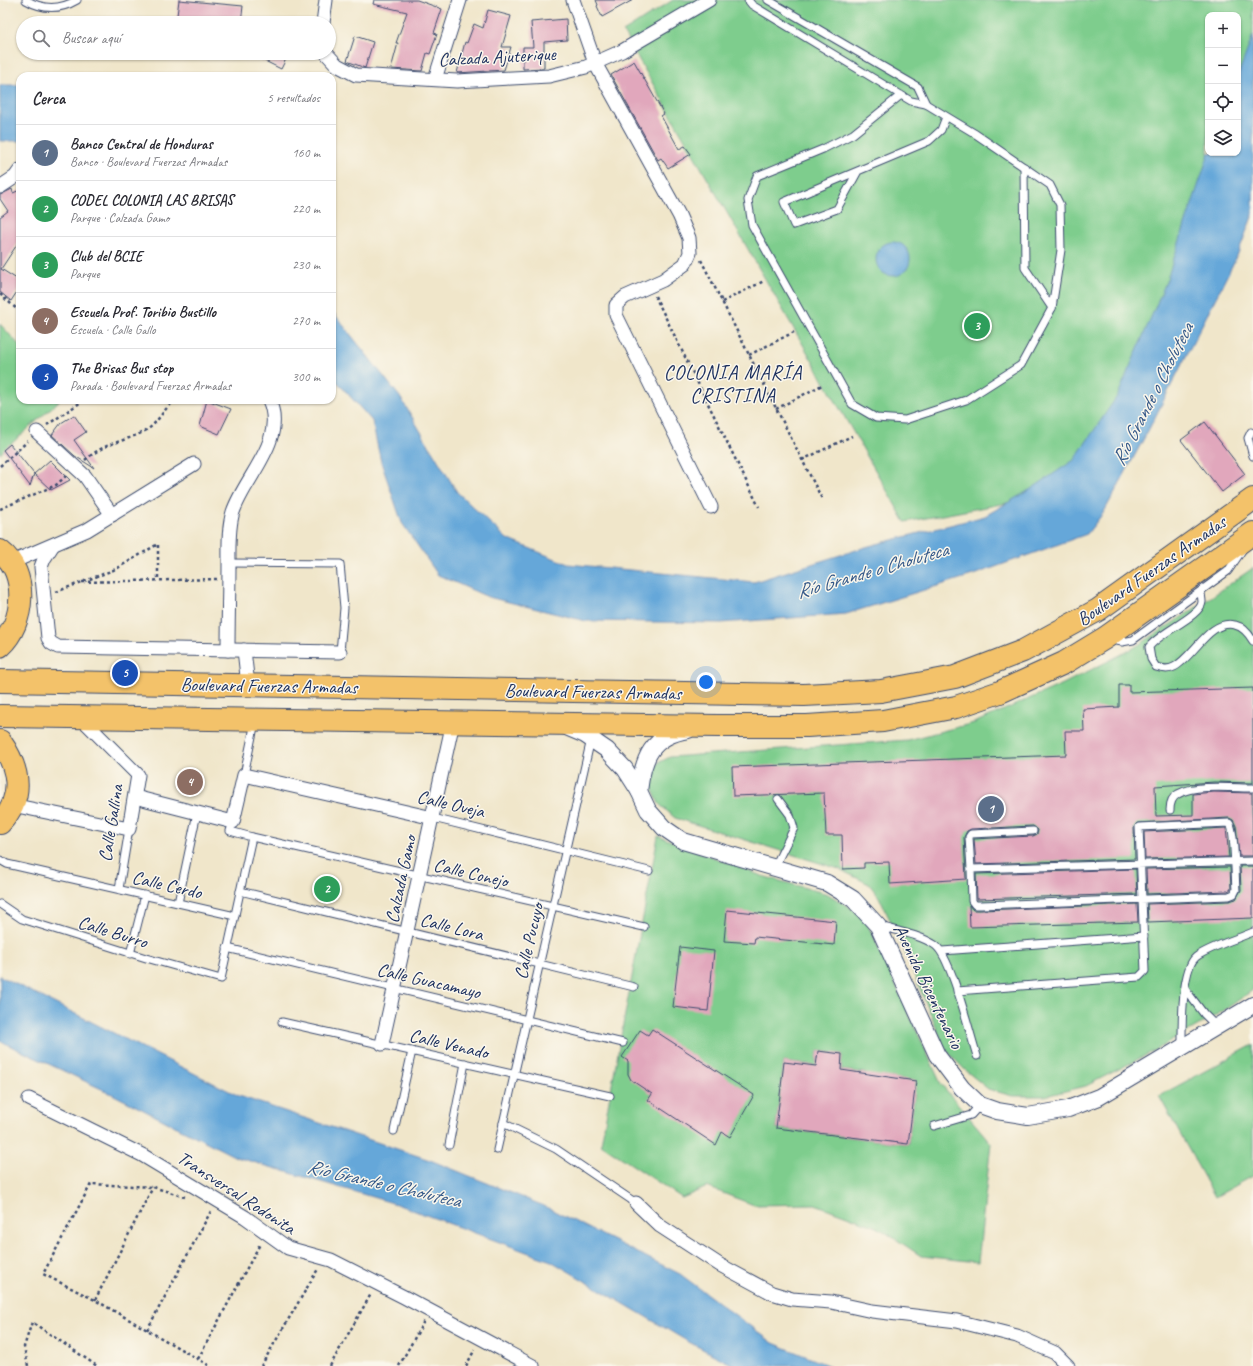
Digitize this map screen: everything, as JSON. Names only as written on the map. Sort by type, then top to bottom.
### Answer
[{"type":"highway","name":"Boulevard Fuerzas Armadas","points":[[0,681],[804,695],[881,691],[955,677],[1023,651],[1098,610],[1253,499]]},
{"type":"highway","name":"Boulevard Fuerzas Armadas","points":[[0,716],[717,726],[807,726],[883,722],[956,707],[1000,692],[1064,663],[1105,638],[1251,534]]},
{"type":"highway","points":[[0,646],[14,628],[20,604],[18,577],[5,557]]},
{"type":"highway","points":[[0,741],[16,771],[16,789],[12,805],[0,823]]},
{"type":"street","points":[[324,16],[326,0]]},
{"type":"street","points":[[435,79],[460,0]]},
{"type":"street","points":[[573,0],[595,63],[679,215],[689,238],[690,253],[686,264],[663,280],[625,297],[616,305],[616,315],[711,507]]},
{"type":"street","name":"Calzada Ajuterique","points":[[332,60],[337,65],[356,75],[457,81],[549,76],[595,63],[622,51],[709,0]]},
{"type":"street","points":[[0,187],[16,176]]},
{"type":"street","points":[[228,650],[229,563],[233,513],[245,487],[262,462],[271,437],[274,411],[271,404]]},
{"type":"street","points":[[37,432],[85,476],[112,515]]},
{"type":"street","points":[[5,557],[53,545],[87,530],[194,464]]},
{"type":"street","points":[[53,545],[41,567],[48,638],[58,647],[340,652]]},
{"type":"street","points":[[244,650],[248,685]]},
{"type":"street","name":"Calle Gallina","points":[[79,716],[138,775],[129,829]]},
{"type":"street","name":"Calzada Gamo","points":[[382,1044],[408,932],[453,722]]},
{"type":"street","name":"Avenida Bicentenario","points":[[561,724],[591,739],[607,750],[625,769],[639,791],[648,810],[664,828],[683,841],[774,869],[827,883],[853,899],[878,926],[937,1055],[962,1088],[980,1105],[997,1111],[1028,1116],[1068,1109],[1099,1097],[1182,1049],[1253,1005]]},
{"type":"street","points":[[639,791],[641,771],[646,756],[656,744],[669,736],[682,731],[717,726]]},
{"type":"street","points":[[134,797],[233,822],[244,774]]},
{"type":"street","name":"Calle Oveja","points":[[244,774],[433,818]]},
{"type":"street","points":[[12,805],[129,829]]},
{"type":"street","name":"Transversal Rodonita","points":[[29,1099],[142,1154],[217,1200],[288,1248],[324,1258],[377,1283],[533,1366]]},
{"type":"street","points":[[636,1203],[660,1226],[696,1250],[720,1265],[772,1292],[792,1299],[831,1302],[872,1311],[957,1321],[1017,1336],[1055,1353],[1068,1366]]},
{"type":"lane","points":[[26,0],[35,5],[58,9],[77,0]]},
{"type":"lane","points":[[748,0],[752,5],[798,34],[901,95],[911,101],[926,104],[974,133],[1050,185],[1060,204],[1061,250],[1052,308],[1021,365],[966,400],[905,420],[876,418],[852,404],[752,225],[748,200],[757,176],[823,149],[853,134],[901,95]]},
{"type":"lane","points":[[768,0],[918,87],[926,104]]},
{"type":"lane","points":[[858,171],[837,209],[794,224],[784,202],[929,141],[941,130],[946,117]]},
{"type":"lane","points":[[1024,167],[1025,268],[1052,308]]},
{"type":"lane","points":[[1251,432],[1248,438],[1253,456]]},
{"type":"lane","points":[[1105,638],[1122,642],[1133,640],[1201,592],[1228,571],[1238,559],[1251,534]]},
{"type":"lane","points":[[229,563],[340,564],[344,608],[340,652]]},
{"type":"lane","points":[[1201,592],[1202,601],[1196,612],[1155,639],[1149,647],[1151,659],[1156,668],[1168,669],[1178,665],[1204,638],[1219,627],[1226,625],[1232,624],[1243,628],[1253,641]]},
{"type":"lane","points":[[244,774],[256,719]]},
{"type":"lane","name":"Calle Pucuyo","points":[[497,1150],[591,739]]},
{"type":"lane","points":[[1170,810],[1172,799],[1177,794],[1188,790],[1253,788]]},
{"type":"lane","points":[[774,869],[794,828],[790,815],[778,799]]},
{"type":"lane","points":[[178,903],[197,813]]},
{"type":"lane","name":"Calle Oveja","points":[[433,818],[649,871]]},
{"type":"lane","name":"Calle Conejo","points":[[233,822],[230,831],[252,837],[644,927]]},
{"type":"lane","points":[[957,991],[1139,977],[1145,971],[1143,898],[1139,827],[1229,823],[1233,828],[1236,890],[1234,894],[1143,898],[975,905],[972,901],[969,837],[971,834],[1033,831]]},
{"type":"lane","name":"Calle Gallina","points":[[119,889],[129,829]]},
{"type":"lane","points":[[227,948],[252,837]]},
{"type":"lane","name":"Calle Cerdo","points":[[0,860],[7,864],[235,916]]},
{"type":"lane","points":[[971,869],[1253,861]]},
{"type":"lane","name":"Calle Lora","points":[[240,892],[634,987]]},
{"type":"lane","points":[[130,954],[145,895]]},
{"type":"lane","name":"Calle Burro","points":[[0,904],[22,919],[130,954],[221,979],[227,948]]},
{"type":"lane","points":[[878,926],[935,944],[942,951],[957,991],[977,1056]]},
{"type":"lane","points":[[1182,1049],[1183,1005],[1189,966],[1195,958],[1206,951],[1253,932]]},
{"type":"lane","points":[[942,951],[1144,936]]},
{"type":"lane","name":"Calle Guacamayo","points":[[227,948],[623,1043]]},
{"type":"lane","points":[[1185,989],[1204,1014],[1217,1027]]},
{"type":"lane","name":"Calle Venado","points":[[282,1022],[610,1096]]},
{"type":"lane","points":[[394,1131],[412,1051]]},
{"type":"lane","points":[[449,1145],[465,1063]]},
{"type":"lane","points":[[934,1126],[971,1115],[980,1105]]},
{"type":"lane","points":[[503,1123],[556,1149],[636,1203]]},
{"type":"path","points":[[689,238],[822,499]]},
{"type":"path","points":[[722,302],[764,281]]},
{"type":"path","points":[[650,286],[759,507]]},
{"type":"path","points":[[0,294],[16,308]]},
{"type":"path","points":[[749,355],[794,332]]},
{"type":"path","points":[[776,409],[822,385]]},
{"type":"path","points":[[0,510],[56,485],[105,445],[144,432],[170,404]]},
{"type":"path","points":[[802,460],[852,436]]},
{"type":"path","points":[[44,596],[116,570],[158,544],[158,581]]},
{"type":"path","points":[[82,582],[229,579]]},
{"type":"path","points":[[187,1197],[153,1187],[91,1184],[43,1274],[96,1300],[210,1366]]},
{"type":"path","points":[[96,1300],[153,1187]]},
{"type":"path","points":[[147,1330],[217,1200]]},
{"type":"path","points":[[198,1359],[266,1233]]},
{"type":"path","points":[[261,1366],[324,1258]]},
{"type":"path","points":[[330,1366],[377,1283]]},
{"type":"path","points":[[399,1366],[430,1310]]},
{"type":"path","points":[[28,1366],[24,1347],[32,1322],[97,1366]]},
{"type":"path","points":[[466,1366],[481,1338]]},
{"type":"green space","points":[[673,0],[1253,0],[1253,108],[1241,137],[1241,12],[1205,12],[1205,156],[1233,156],[1128,405],[1039,497],[905,522],[623,32]]},
{"type":"green space","points":[[0,324],[16,342],[16,404],[56,404],[0,454]]},
{"type":"green space","points":[[1253,568],[1253,990],[1223,1011],[1156,1050],[1086,1086],[1045,1096],[1012,1096],[988,1089],[965,1070],[945,1049],[902,945],[879,897],[869,884],[839,869],[675,818],[659,804],[651,786],[652,774],[658,763],[670,757],[907,740],[974,723],[1063,684],[1132,649],[1191,611]]},
{"type":"green space","points":[[658,836],[762,876],[828,894],[854,910],[868,925],[941,1084],[991,1143],[978,1262],[921,1256],[879,1228],[815,1204],[754,1205],[707,1187],[682,1198],[601,1144]],"holes":[[[818,1051],[842,1054],[841,1070],[865,1073],[864,1086],[884,1077],[916,1081],[908,1144],[776,1128],[784,1062],[816,1066]]]},
{"type":"green space","points":[[1253,1045],[1253,1176],[1215,1197],[1159,1096]]},
{"type":"water","name":"Río Grande o Choluteca","points":[[1253,35],[1253,214],[1237,256],[1149,429],[1104,512],[1087,534],[973,575],[846,614],[721,623],[586,621],[488,597],[438,575],[402,523],[381,462],[372,421],[336,380],[336,316],[400,397],[457,492],[507,539],[568,564],[754,582],[869,546],[985,516],[1031,489],[1074,460],[1118,395],[1166,282],[1208,156],[1241,156],[1241,67]]},
{"type":"water","points":[[0,85],[16,85],[16,141],[0,141]]},
{"type":"water","points":[[896,242],[905,247],[909,252],[909,266],[905,271],[900,275],[890,276],[886,275],[877,266],[876,256],[877,252],[886,243]]},
{"type":"water","name":"Río Grande o Choluteca","points":[[0,976],[239,1096],[430,1160],[544,1206],[680,1274],[773,1343],[830,1366],[735,1366],[687,1341],[551,1261],[396,1204],[236,1157],[110,1093],[0,1041]]},
{"type":"building","points":[[179,0],[243,6],[242,16],[177,16]]},
{"type":"building","points":[[374,0],[417,0],[442,9],[434,33],[437,34],[430,54],[427,53],[422,71],[391,69],[398,43],[396,43],[407,12],[373,4]]},
{"type":"building","points":[[596,0],[633,0],[602,17]]},
{"type":"building","points":[[488,10],[511,16],[502,47],[511,47],[504,70],[457,73],[465,42],[467,43],[474,24],[483,28]]},
{"type":"building","points":[[566,19],[567,40],[544,42],[544,68],[523,69],[523,47],[533,47],[531,22]]},
{"type":"building","points":[[355,36],[373,42],[365,68],[347,61]]},
{"type":"building","points":[[263,60],[286,60],[281,69]]},
{"type":"building","points":[[634,61],[664,114],[661,116],[679,149],[685,146],[691,154],[668,168],[661,158],[658,160],[611,75]]},
{"type":"building","points":[[12,189],[13,193],[16,192],[16,246],[1,269],[16,278],[16,293],[11,301],[0,292],[0,217],[8,211],[0,199],[0,195]]},
{"type":"building","points":[[206,404],[218,404],[231,409],[219,434],[200,426]]},
{"type":"building","points":[[74,415],[86,432],[74,440],[94,468],[75,456],[52,435],[61,423]]},
{"type":"building","points":[[1205,422],[1245,474],[1222,492],[1181,440]]},
{"type":"building","points":[[10,444],[34,474],[30,486],[3,450]]},
{"type":"building","points":[[50,460],[70,480],[51,490],[34,474]]},
{"type":"building","points":[[1119,685],[1129,685],[1129,692],[1253,688],[1253,783],[1214,782],[1155,786],[1156,816],[1193,815],[1193,794],[1214,792],[1252,793],[1253,856],[1239,856],[1236,826],[1233,820],[1229,818],[1137,823],[1134,827],[1135,859],[976,864],[974,839],[1033,836],[1037,834],[1038,830],[1033,826],[971,829],[967,831],[964,837],[966,879],[890,884],[889,862],[864,863],[864,868],[843,869],[842,835],[826,835],[824,793],[733,796],[732,767],[1066,755],[1065,731],[1084,731],[1083,709],[1119,707]]},
{"type":"building","points":[[1226,828],[1229,857],[1145,859],[1144,832]]},
{"type":"building","points":[[1240,866],[1253,866],[1253,918],[1148,922],[1147,904],[1229,901],[1236,899],[1241,890]]},
{"type":"building","points":[[1230,867],[1231,889],[1228,891],[1147,894],[1146,869]]},
{"type":"building","points":[[1136,869],[1137,894],[977,899],[976,874]]},
{"type":"building","points":[[1137,904],[1138,922],[970,927],[969,905],[973,910],[981,910]]},
{"type":"building","points":[[727,910],[836,921],[834,945],[755,937],[754,943],[724,941]]},
{"type":"building","points":[[680,947],[714,951],[708,1011],[673,1007]]},
{"type":"building","points":[[652,1029],[754,1095],[730,1137],[722,1132],[716,1145],[648,1100],[652,1094],[631,1080],[628,1074],[628,1061],[622,1057],[640,1030],[648,1035]]},
{"type":"building","points":[[818,1051],[842,1054],[841,1070],[916,1081],[908,1144],[776,1128],[784,1062],[816,1066]]},
{"type":"place","name":"Club del BCIE","points":[[977,326]]},
{"type":"place","name":"The Brisas Bus stop","points":[[125,673]]},
{"type":"place","name":"Escuela Prof. Toribio Bustillo","points":[[190,782]]},
{"type":"place","name":"Banco Central de Honduras","points":[[991,809]]},
{"type":"place","name":"CODEL COLONIA LAS BRISAS","points":[[327,889]]},
{"type":"district","name":"COLONIA MARÍA CRISTINA","points":[[733,384]]}]
